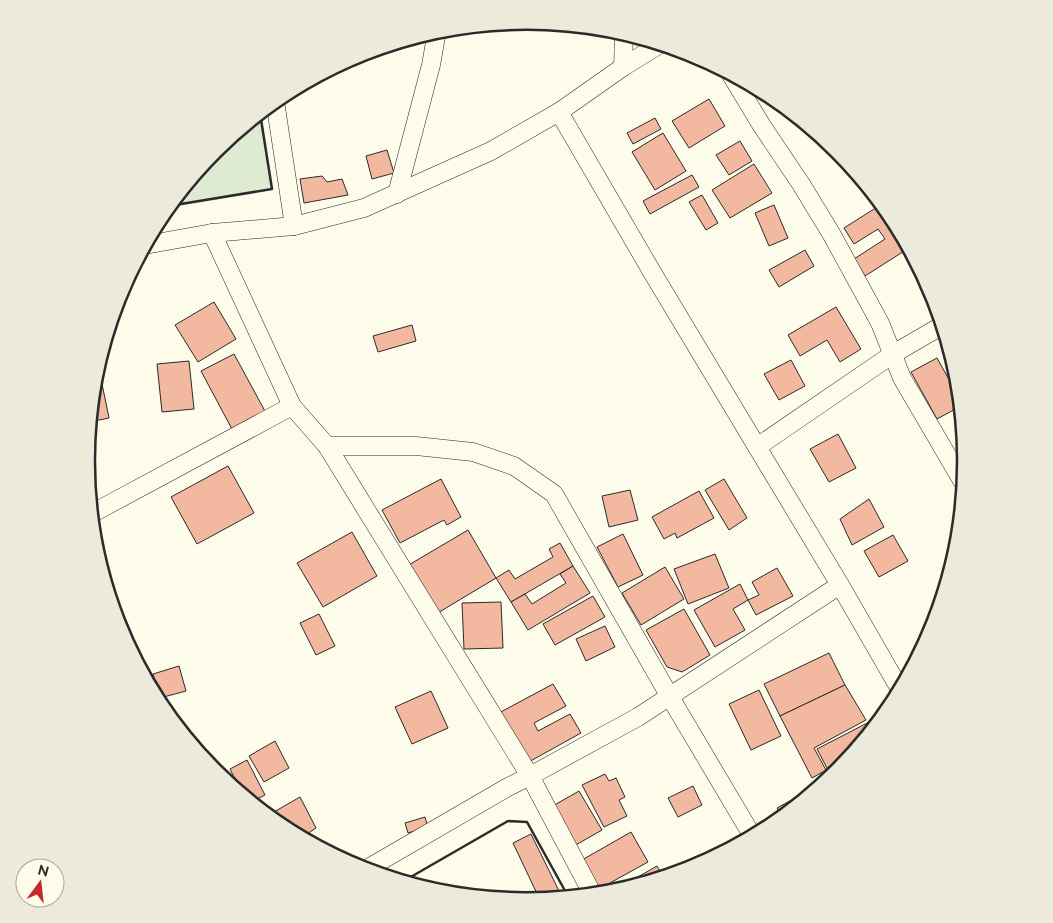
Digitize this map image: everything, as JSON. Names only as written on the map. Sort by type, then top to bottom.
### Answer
[{"type":"street","points":[[397,194],[431,65],[435,40]]},
{"type":"street","points":[[623,67],[624,41]]},
{"type":"street","points":[[155,243],[212,232],[294,226],[364,208],[491,151],[559,112],[652,49]]},
{"type":"street","points":[[737,85],[832,235],[880,324],[902,378],[958,473]]},
{"type":"street","points":[[276,110],[294,226]]},
{"type":"street","points":[[559,112],[652,272],[840,584],[896,683]]},
{"type":"street","points":[[212,232],[292,406],[327,446],[530,776],[590,888]]},
{"type":"street","points":[[757,447],[893,354],[937,329]]},
{"type":"street","points":[[98,511],[292,406]]},
{"type":"street","points":[[327,446],[416,446],[473,452],[514,466],[554,494],[749,831]]},
{"type":"street","points":[[374,865],[508,786],[638,717],[840,584]]},
{"type":"green space","points":[[261,121],[272,189],[180,204],[221,156]]},
{"type":"building","points":[[709,99],[725,126],[689,148],[672,121]]},
{"type":"building","points":[[655,118],[661,129],[633,144],[627,133]]},
{"type":"building","points":[[663,133],[686,171],[655,190],[632,152]]},
{"type":"building","points":[[740,141],[752,161],[729,175],[716,155]]},
{"type":"building","points":[[387,150],[394,173],[372,179],[366,156]]},
{"type":"building","points":[[754,164],[772,193],[730,218],[712,190]]},
{"type":"building","points":[[692,175],[699,187],[650,214],[643,201]]},
{"type":"building","points":[[322,176],[327,182],[342,179],[348,195],[304,203],[300,179]]},
{"type":"building","points":[[702,195],[718,223],[706,230],[689,202]]},
{"type":"building","points":[[774,205],[788,238],[769,246],[755,213]]},
{"type":"building","points":[[875,208],[903,252],[865,276],[854,259],[885,239],[878,229],[854,244],[844,228]]},
{"type":"building","points":[[805,250],[814,266],[779,287],[769,270]]},
{"type":"building","points":[[214,302],[236,339],[198,362],[175,325]]},
{"type":"building","points":[[836,307],[861,349],[840,362],[827,340],[800,356],[788,335]]},
{"type":"building","points":[[412,325],[416,341],[378,352],[373,336]]},
{"type":"building","points":[[234,354],[266,413],[233,431],[201,371]]},
{"type":"building","points":[[937,358],[951,383],[954,410],[937,419],[911,372]]},
{"type":"building","points":[[791,360],[805,386],[779,400],[764,374]]},
{"type":"building","points":[[189,361],[194,409],[162,412],[157,364]]},
{"type":"building","points":[[102,384],[109,418],[97,420]]},
{"type":"building","points":[[838,434],[856,468],[829,482],[810,449]]},
{"type":"building","points":[[228,466],[254,513],[197,544],[171,497]]},
{"type":"building","points":[[441,479],[461,517],[447,525],[444,520],[400,543],[382,510]]},
{"type":"building","points":[[724,479],[747,518],[729,530],[705,490]]},
{"type":"building","points":[[630,490],[638,520],[609,527],[602,496]]},
{"type":"building","points":[[699,491],[714,518],[677,538],[675,533],[664,539],[652,517]]},
{"type":"building","points":[[869,499],[884,527],[852,545],[840,519]]},
{"type":"building","points":[[468,530],[496,578],[436,614],[407,566]]},
{"type":"building","points":[[352,532],[377,576],[323,607],[297,563]]},
{"type":"building","points":[[623,534],[643,575],[618,587],[597,547]]},
{"type":"building","points":[[893,535],[908,561],[879,577],[864,551]]},
{"type":"building","points":[[560,543],[573,566],[511,602],[496,578],[509,570],[515,579],[553,557],[549,549]]},
{"type":"building","points":[[715,554],[729,588],[688,604],[674,569]]},
{"type":"building","points":[[573,566],[590,593],[528,630],[511,602],[525,594],[532,604],[566,583],[560,574]]},
{"type":"building","points":[[665,567],[684,599],[641,625],[622,593]]},
{"type":"building","points":[[777,568],[793,596],[756,615],[748,600],[759,595],[752,582]]},
{"type":"building","points":[[740,584],[748,600],[733,609],[745,630],[715,647],[694,610]]},
{"type":"building","points":[[593,596],[605,617],[555,645],[543,624]]},
{"type":"building","points":[[501,602],[503,648],[464,649],[462,603]]},
{"type":"building","points":[[684,609],[710,655],[682,672],[667,667],[646,630]]},
{"type":"building","points":[[319,614],[335,646],[316,655],[300,623]]},
{"type":"building","points":[[605,626],[615,647],[586,661],[576,639]]},
{"type":"building","points":[[829,653],[845,685],[780,716],[764,684]]},
{"type":"building","points":[[179,666],[186,691],[165,697],[153,674]]},
{"type":"building","points":[[553,684],[566,706],[534,723],[538,731],[570,714],[581,733],[525,764],[497,714]]},
{"type":"building","points":[[845,685],[866,720],[814,748],[826,770],[812,778],[780,716]]},
{"type":"building","points":[[759,690],[781,736],[751,750],[729,704]]},
{"type":"building","points":[[431,691],[448,728],[412,744],[395,707]]},
{"type":"building","points":[[871,721],[835,764],[827,768],[817,749]]},
{"type":"building","points":[[275,741],[289,768],[264,782],[249,756]]},
{"type":"building","points":[[247,760],[265,795],[258,799],[236,780],[230,769]]},
{"type":"building","points":[[605,774],[609,781],[616,778],[625,797],[619,800],[627,816],[604,827],[582,785]]},
{"type":"building","points":[[693,786],[702,805],[678,817],[668,798]]},
{"type":"building","points":[[579,791],[602,830],[574,846],[551,807]]},
{"type":"building","points":[[799,796],[779,811],[777,808]]},
{"type":"building","points":[[300,797],[316,828],[308,833],[275,812]]},
{"type":"building","points":[[425,817],[428,827],[408,833],[405,823]]},
{"type":"building","points":[[631,832],[648,862],[605,886],[598,887],[582,860]]},
{"type":"building","points":[[531,834],[559,892],[537,893],[513,843]]},
{"type":"building","points":[[657,866],[660,871],[638,878],[634,879]]},
{"type":"wall","points":[[180,204],[272,189],[261,121]]},
{"type":"wall","points":[[411,877],[508,821],[527,822],[565,891]]}]
